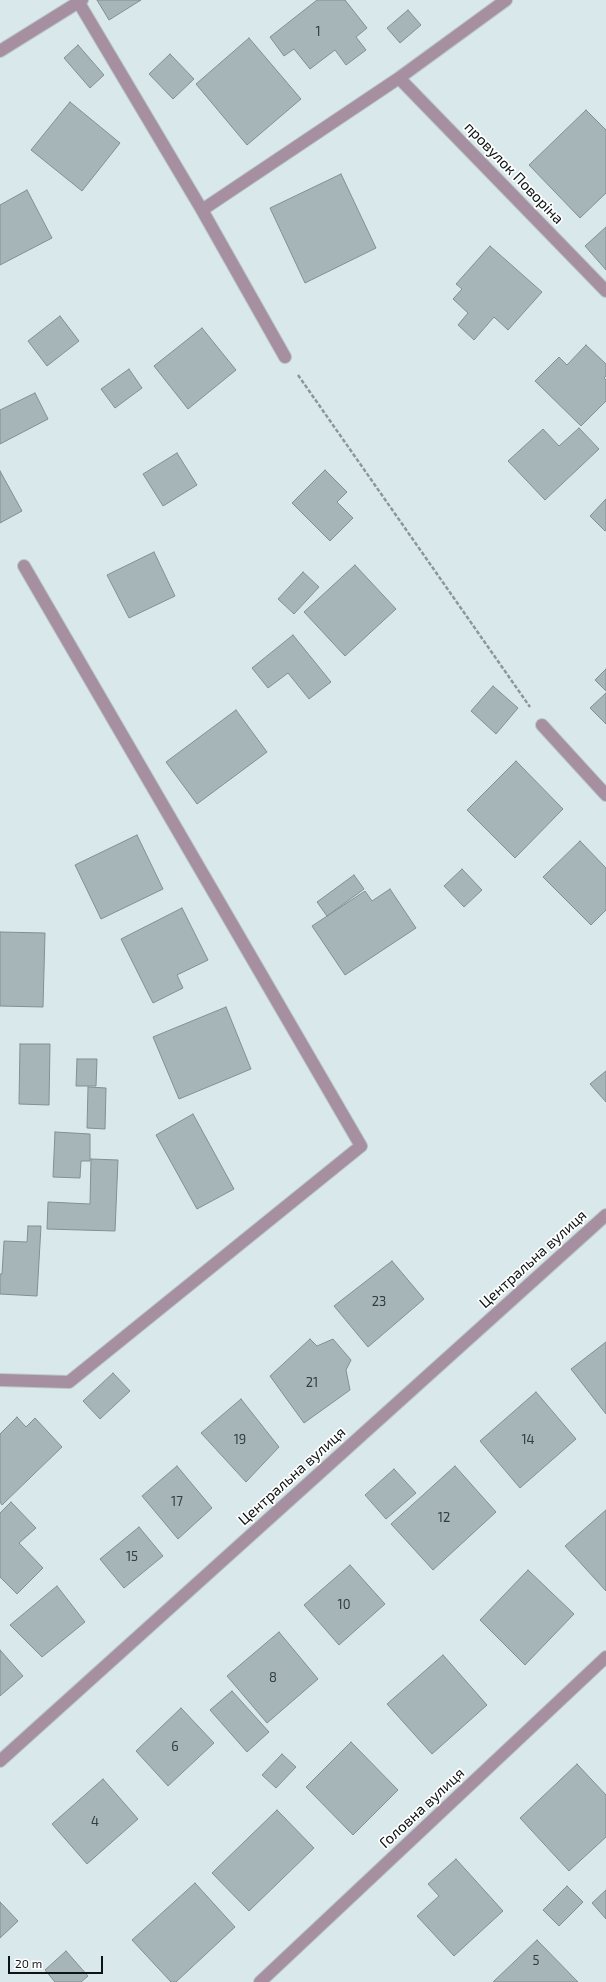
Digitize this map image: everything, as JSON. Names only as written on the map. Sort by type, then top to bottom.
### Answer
[{"type":"street","points":[[202,210],[399,78],[506,0]]},
{"type":"street","points":[[0,51],[80,1],[202,210],[285,357]]},
{"type":"street","name":"провулок Поворіна","points":[[399,78],[606,291]]},
{"type":"street","points":[[0,1380],[69,1382],[361,1146],[24,566]]},
{"type":"street","points":[[542,725],[606,795]]},
{"type":"street","name":"Центральна вулиця","points":[[0,1761],[606,1214]]},
{"type":"street","name":"Головна вулиця","points":[[260,1982],[606,1657]]},
{"type":"path","points":[[285,357],[542,725]]},
{"type":"building","points":[[97,0],[141,0],[109,20]]},
{"type":"building","points":[[317,0],[345,0],[367,28],[356,37],[366,50],[346,65],[335,50],[310,69],[294,49],[284,56],[270,37]]},
{"type":"building","points":[[408,10],[421,25],[400,43],[387,28]]},
{"type":"building","points":[[249,38],[301,99],[247,145],[196,84]]},
{"type":"building","points":[[78,45],[104,75],[90,88],[64,58]]},
{"type":"building","points":[[170,54],[194,79],[173,99],[149,74]]},
{"type":"building","points":[[70,102],[120,143],[82,191],[31,150]]},
{"type":"building","points":[[586,110],[606,130],[606,193],[580,218],[529,165]]},
{"type":"building","points":[[341,174],[376,248],[305,283],[270,208]]},
{"type":"building","points":[[27,190],[52,238],[0,265],[0,205]]},
{"type":"building","points":[[606,227],[606,270],[585,246]]},
{"type":"building","points":[[490,246],[542,292],[508,330],[494,317],[474,340],[458,325],[468,313],[453,299],[462,289],[456,284]]},
{"type":"building","points":[[60,316],[79,341],[47,366],[28,341]]},
{"type":"building","points":[[202,328],[236,370],[188,409],[154,366]]},
{"type":"building","points":[[586,345],[606,364],[606,376],[604,378],[606,380],[606,401],[581,426],[535,381],[559,357],[567,365]]},
{"type":"building","points":[[129,369],[142,388],[115,408],[101,389]]},
{"type":"building","points":[[35,393],[48,419],[0,444],[0,410]]},
{"type":"building","points":[[579,428],[599,449],[545,500],[508,461],[543,429],[559,446]]},
{"type":"building","points":[[177,453],[197,485],[163,506],[143,474]]},
{"type":"building","points":[[325,470],[347,492],[337,502],[353,518],[330,541],[292,503]]},
{"type":"building","points":[[0,471],[22,511],[0,523]]},
{"type":"building","points":[[606,499],[606,530],[605,531],[590,516]]},
{"type":"building","points":[[154,552],[175,596],[129,618],[107,575]]},
{"type":"building","points":[[355,565],[396,609],[345,656],[304,612]]},
{"type":"building","points":[[303,572],[319,587],[294,614],[278,599]]},
{"type":"building","points":[[293,635],[331,682],[309,699],[288,673],[268,688],[252,668]]},
{"type":"building","points":[[606,669],[606,691],[595,680]]},
{"type":"building","points":[[493,686],[518,708],[496,734],[471,711]]},
{"type":"building","points":[[606,693],[606,724],[590,708]]},
{"type":"building","points":[[236,710],[267,752],[197,804],[166,762]]},
{"type":"building","points":[[516,761],[563,809],[515,858],[467,810]]},
{"type":"building","points":[[137,835],[163,889],[101,919],[75,865]]},
{"type":"building","points":[[580,841],[606,868],[606,910],[591,925],[543,877]]},
{"type":"building","points":[[462,869],[482,890],[464,907],[444,886]]},
{"type":"building","points":[[354,875],[364,889],[327,916],[317,902]]},
{"type":"building","points":[[390,889],[416,928],[345,975],[312,926],[365,891],[372,901]]},
{"type":"building","points":[[182,908],[208,960],[177,975],[183,988],[153,1003],[121,939]]},
{"type":"building","points":[[0,932],[45,933],[43,1007],[0,1006]]},
{"type":"building","points":[[226,1007],[251,1069],[179,1099],[153,1037]]},
{"type":"building","points":[[20,1044],[50,1044],[49,1105],[19,1104]]},
{"type":"building","points":[[77,1059],[97,1059],[96,1086],[76,1086]]},
{"type":"building","points":[[606,1071],[606,1102],[590,1084]]},
{"type":"building","points":[[88,1087],[106,1088],[105,1129],[87,1128]]},
{"type":"building","points":[[193,1114],[234,1189],[197,1209],[156,1135]]},
{"type":"building","points":[[55,1132],[90,1134],[90,1161],[81,1161],[80,1178],[53,1177]]},
{"type":"building","points":[[91,1159],[118,1160],[115,1231],[47,1229],[48,1202],[90,1204]]},
{"type":"building","points":[[28,1226],[41,1226],[37,1296],[0,1294],[0,1274],[2,1274],[4,1241],[27,1242]]},
{"type":"building","points":[[392,1261],[424,1299],[368,1347],[334,1306]]},
{"type":"building","points":[[310,1339],[317,1346],[333,1339],[351,1360],[346,1370],[350,1390],[304,1423],[270,1376]]},
{"type":"building","points":[[606,1342],[606,1414],[571,1369]]},
{"type":"building","points":[[113,1373],[130,1391],[100,1419],[83,1401]]},
{"type":"building","points":[[536,1392],[576,1439],[520,1488],[480,1441]]},
{"type":"building","points":[[241,1399],[279,1447],[246,1482],[201,1433]]},
{"type":"building","points":[[17,1417],[26,1427],[35,1418],[62,1447],[2,1505],[0,1502],[0,1434]]},
{"type":"building","points":[[177,1466],[212,1508],[178,1539],[142,1496]]},
{"type":"building","points":[[455,1466],[496,1512],[433,1570],[391,1524]]},
{"type":"building","points":[[394,1469],[416,1493],[386,1519],[365,1495]]},
{"type":"building","points":[[11,1502],[36,1528],[19,1543],[43,1568],[17,1594],[0,1577],[0,1513]]},
{"type":"building","points":[[606,1510],[606,1591],[565,1546]]},
{"type":"building","points":[[139,1527],[163,1556],[124,1588],[100,1559]]},
{"type":"building","points":[[350,1565],[385,1604],[339,1645],[304,1605]]},
{"type":"building","points":[[528,1570],[574,1614],[525,1665],[480,1620]]},
{"type":"building","points":[[57,1586],[85,1622],[42,1657],[10,1625]]},
{"type":"building","points":[[279,1632],[318,1679],[267,1723],[227,1676]]},
{"type":"building","points":[[0,1650],[23,1676],[0,1696]]},
{"type":"building","points":[[443,1655],[487,1705],[432,1754],[387,1704]]},
{"type":"building","points":[[232,1691],[269,1732],[247,1752],[210,1710]]},
{"type":"building","points":[[181,1708],[214,1743],[168,1786],[136,1751]]},
{"type":"building","points":[[351,1742],[398,1790],[353,1835],[306,1787]]},
{"type":"building","points":[[282,1754],[296,1767],[276,1788],[262,1775]]},
{"type":"building","points":[[577,1764],[606,1795],[606,1837],[569,1871],[520,1818]]},
{"type":"building","points":[[103,1779],[138,1819],[87,1864],[52,1824]]},
{"type":"building","points":[[277,1810],[314,1848],[249,1911],[212,1873]]},
{"type":"building","points":[[456,1859],[503,1911],[454,1956],[417,1916],[439,1896],[428,1884]]},
{"type":"building","points":[[195,1883],[235,1927],[176,1982],[171,1982],[132,1940]]},
{"type":"building","points":[[567,1886],[583,1902],[559,1926],[543,1910]]},
{"type":"building","points":[[606,1890],[606,1919],[592,1903]]},
{"type":"building","points":[[0,1902],[18,1921],[0,1938]]},
{"type":"building","points":[[537,1940],[578,1982],[493,1982]]},
{"type":"building","points":[[66,1951],[88,1976],[81,1982],[55,1982],[45,1970]]}]
